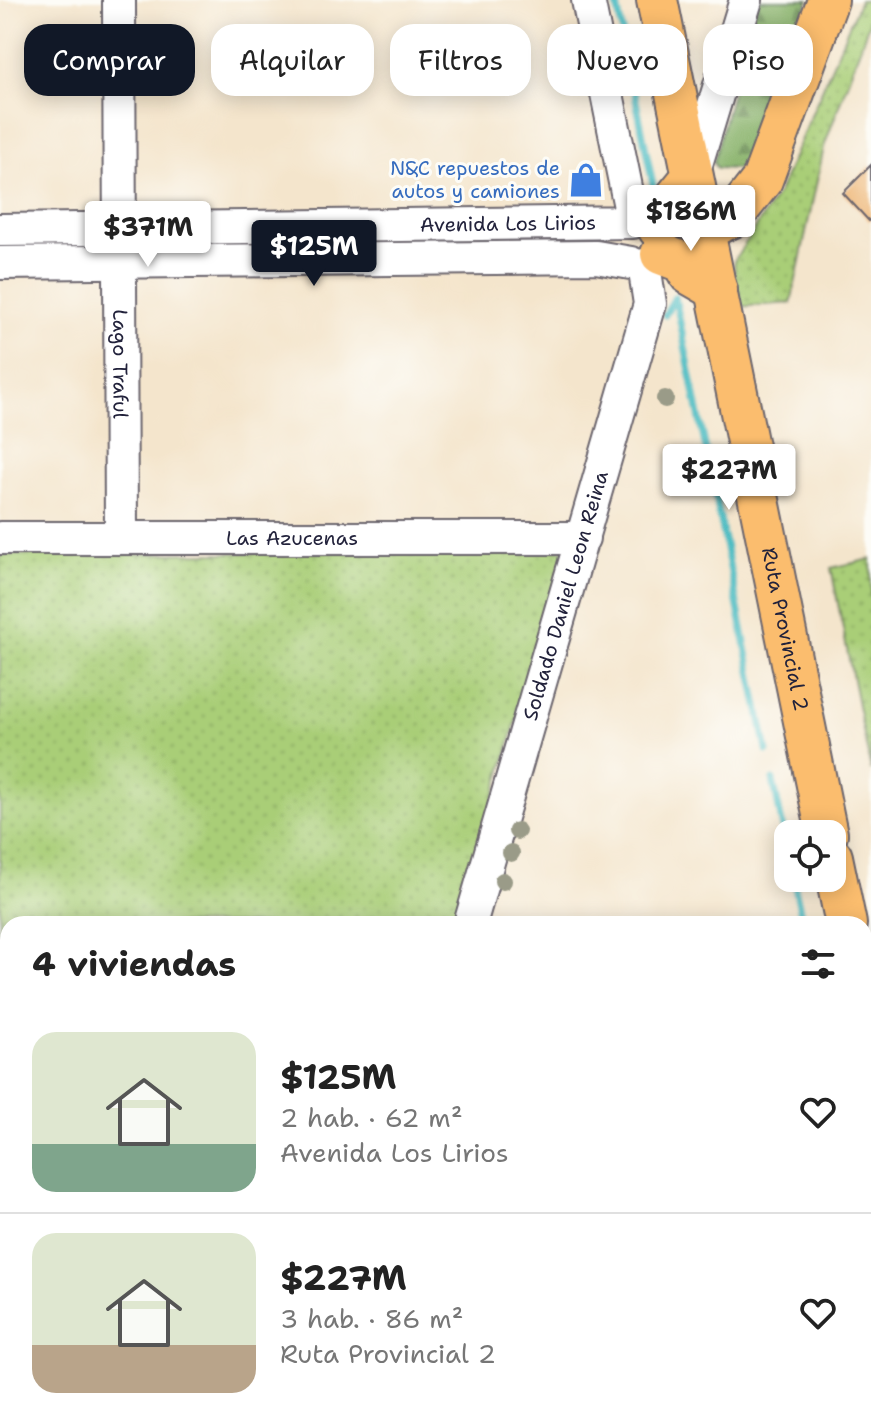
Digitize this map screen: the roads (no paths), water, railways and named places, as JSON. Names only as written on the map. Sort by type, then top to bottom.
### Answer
[{"type":"main road","name":"Ruta Provincial 2","points":[[657,0],[824,820]]},
{"type":"main road","points":[[813,46],[828,0]]},
{"type":"main road","points":[[813,50],[844,0]]},
{"type":"main road","points":[[703,230],[733,217],[762,180],[794,96]]},
{"type":"main road","points":[[692,177],[675,198],[668,220],[645,246],[682,262],[689,274],[717,290]]},
{"type":"main road","points":[[839,892],[844,916]]},
{"type":"street","name":"Lago Traful","points":[[119,0],[121,538]]},
{"type":"street","name":"Soldado Daniel Leon Reina","points":[[472,916],[650,304],[645,246],[588,0]]},
{"type":"street","points":[[692,177],[746,0]]},
{"type":"street","name":"Avenida Los Lirios","points":[[0,230],[120,229],[645,246]]},
{"type":"street","name":"Avenida Los Lirios","points":[[0,263],[596,257],[645,246]]},
{"type":"street","name":"Las Azucenas","points":[[0,538],[583,538]]},
{"type":"waterway","points":[[616,0],[655,195]]},
{"type":"waterway","points":[[675,297],[767,751]]},
{"type":"waterway","points":[[665,315],[675,297]]},
{"type":"waterway","points":[[773,780],[781,820]]},
{"type":"waterway","points":[[796,892],[801,916]]},
{"type":"place","name":"N&C repuestos de autos y camiones","points":[[586,180]]}]
